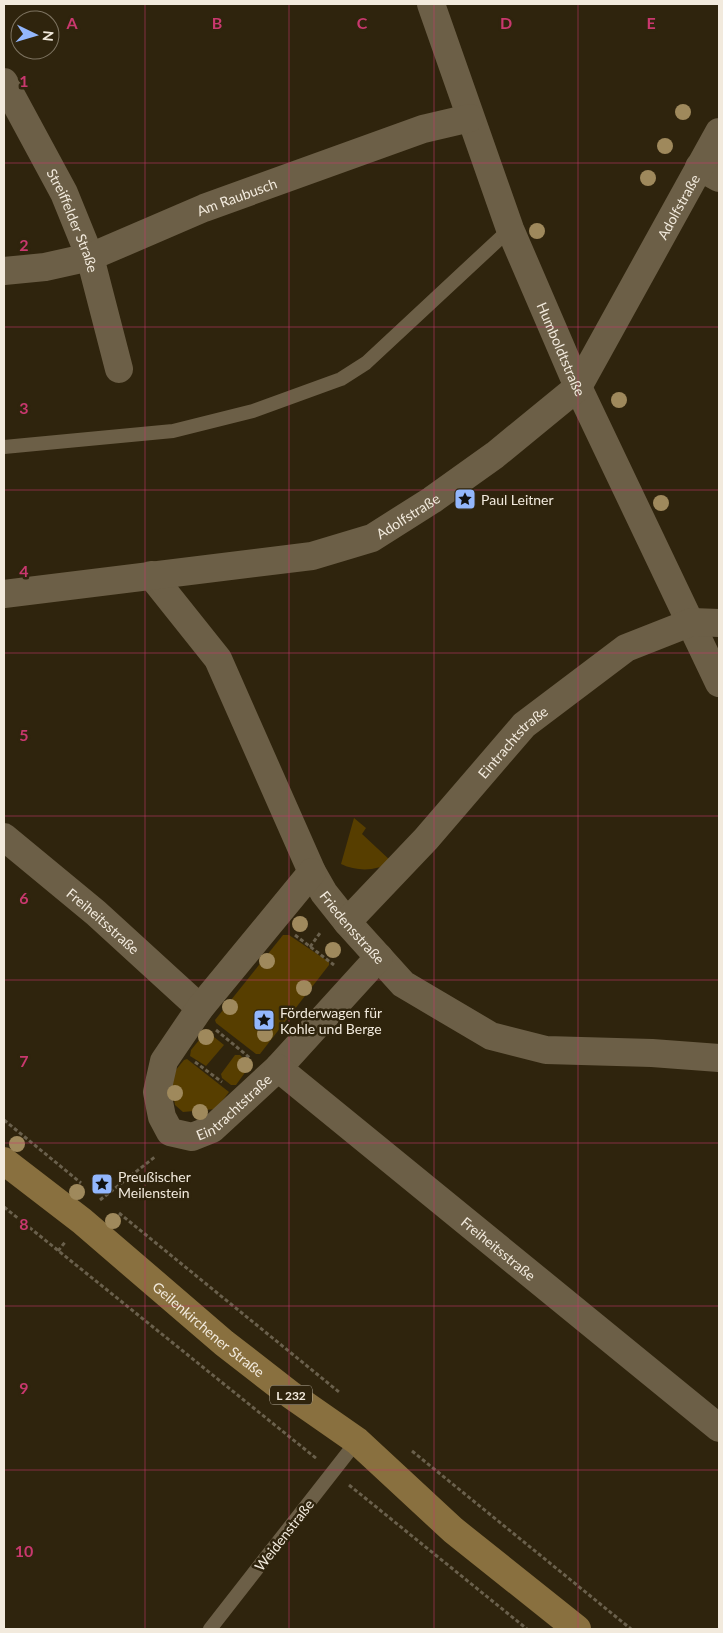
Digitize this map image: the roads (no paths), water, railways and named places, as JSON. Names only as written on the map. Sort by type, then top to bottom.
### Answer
[{"type":"main road","name":"Geilenkirchener Straße","points":[[4,1161],[82,1222],[224,1344],[291,1395],[357,1441],[453,1530],[577,1629]]},
{"type":"street","name":"Humboldtstraße","points":[[431,4],[510,229],[578,387],[692,622],[719,683]]},
{"type":"street","name":"Streiffelder Straße","points":[[4,82],[64,193],[90,256],[119,370]]},
{"type":"street","name":"Am Raubusch","points":[[4,272],[45,267],[90,256],[222,201],[423,129],[470,118]]},
{"type":"street","name":"Adolfstraße","points":[[4,594],[312,556],[372,538],[432,500],[495,456],[578,387],[709,172],[719,132]]},
{"type":"street","name":"Friedensstraße","points":[[151,575],[218,660],[312,872],[324,893],[336,926],[379,957],[403,984],[491,1036],[546,1050],[652,1053],[719,1058]]},
{"type":"street","name":"Eintrachtstraße","points":[[336,926],[426,839],[524,725],[626,648],[692,622],[719,623]]},
{"type":"street","name":"Freiheitsstraße","points":[[4,837],[96,913],[200,1008]]},
{"type":"street","name":"Eintrachtstraße","points":[[312,872],[200,1008],[164,1061],[156,1092],[162,1117],[170,1132],[192,1137],[212,1129],[278,1068],[379,957]]},
{"type":"street","name":"Freiheitsstraße","points":[[278,1068],[719,1428]]},
{"type":"lane","points":[[4,447],[173,431],[253,411],[341,379],[366,363],[510,229]]},
{"type":"lane","name":"Weidenstraße","points":[[210,1629],[357,1441]]},
{"type":"place","name":"Paul Leitner","points":[[465,499]]},
{"type":"place","name":"Förderwagen für Kohle und Berge","points":[[264,1020]]},
{"type":"place","name":"Preußischer Meilenstein","points":[[102,1184]]}]
